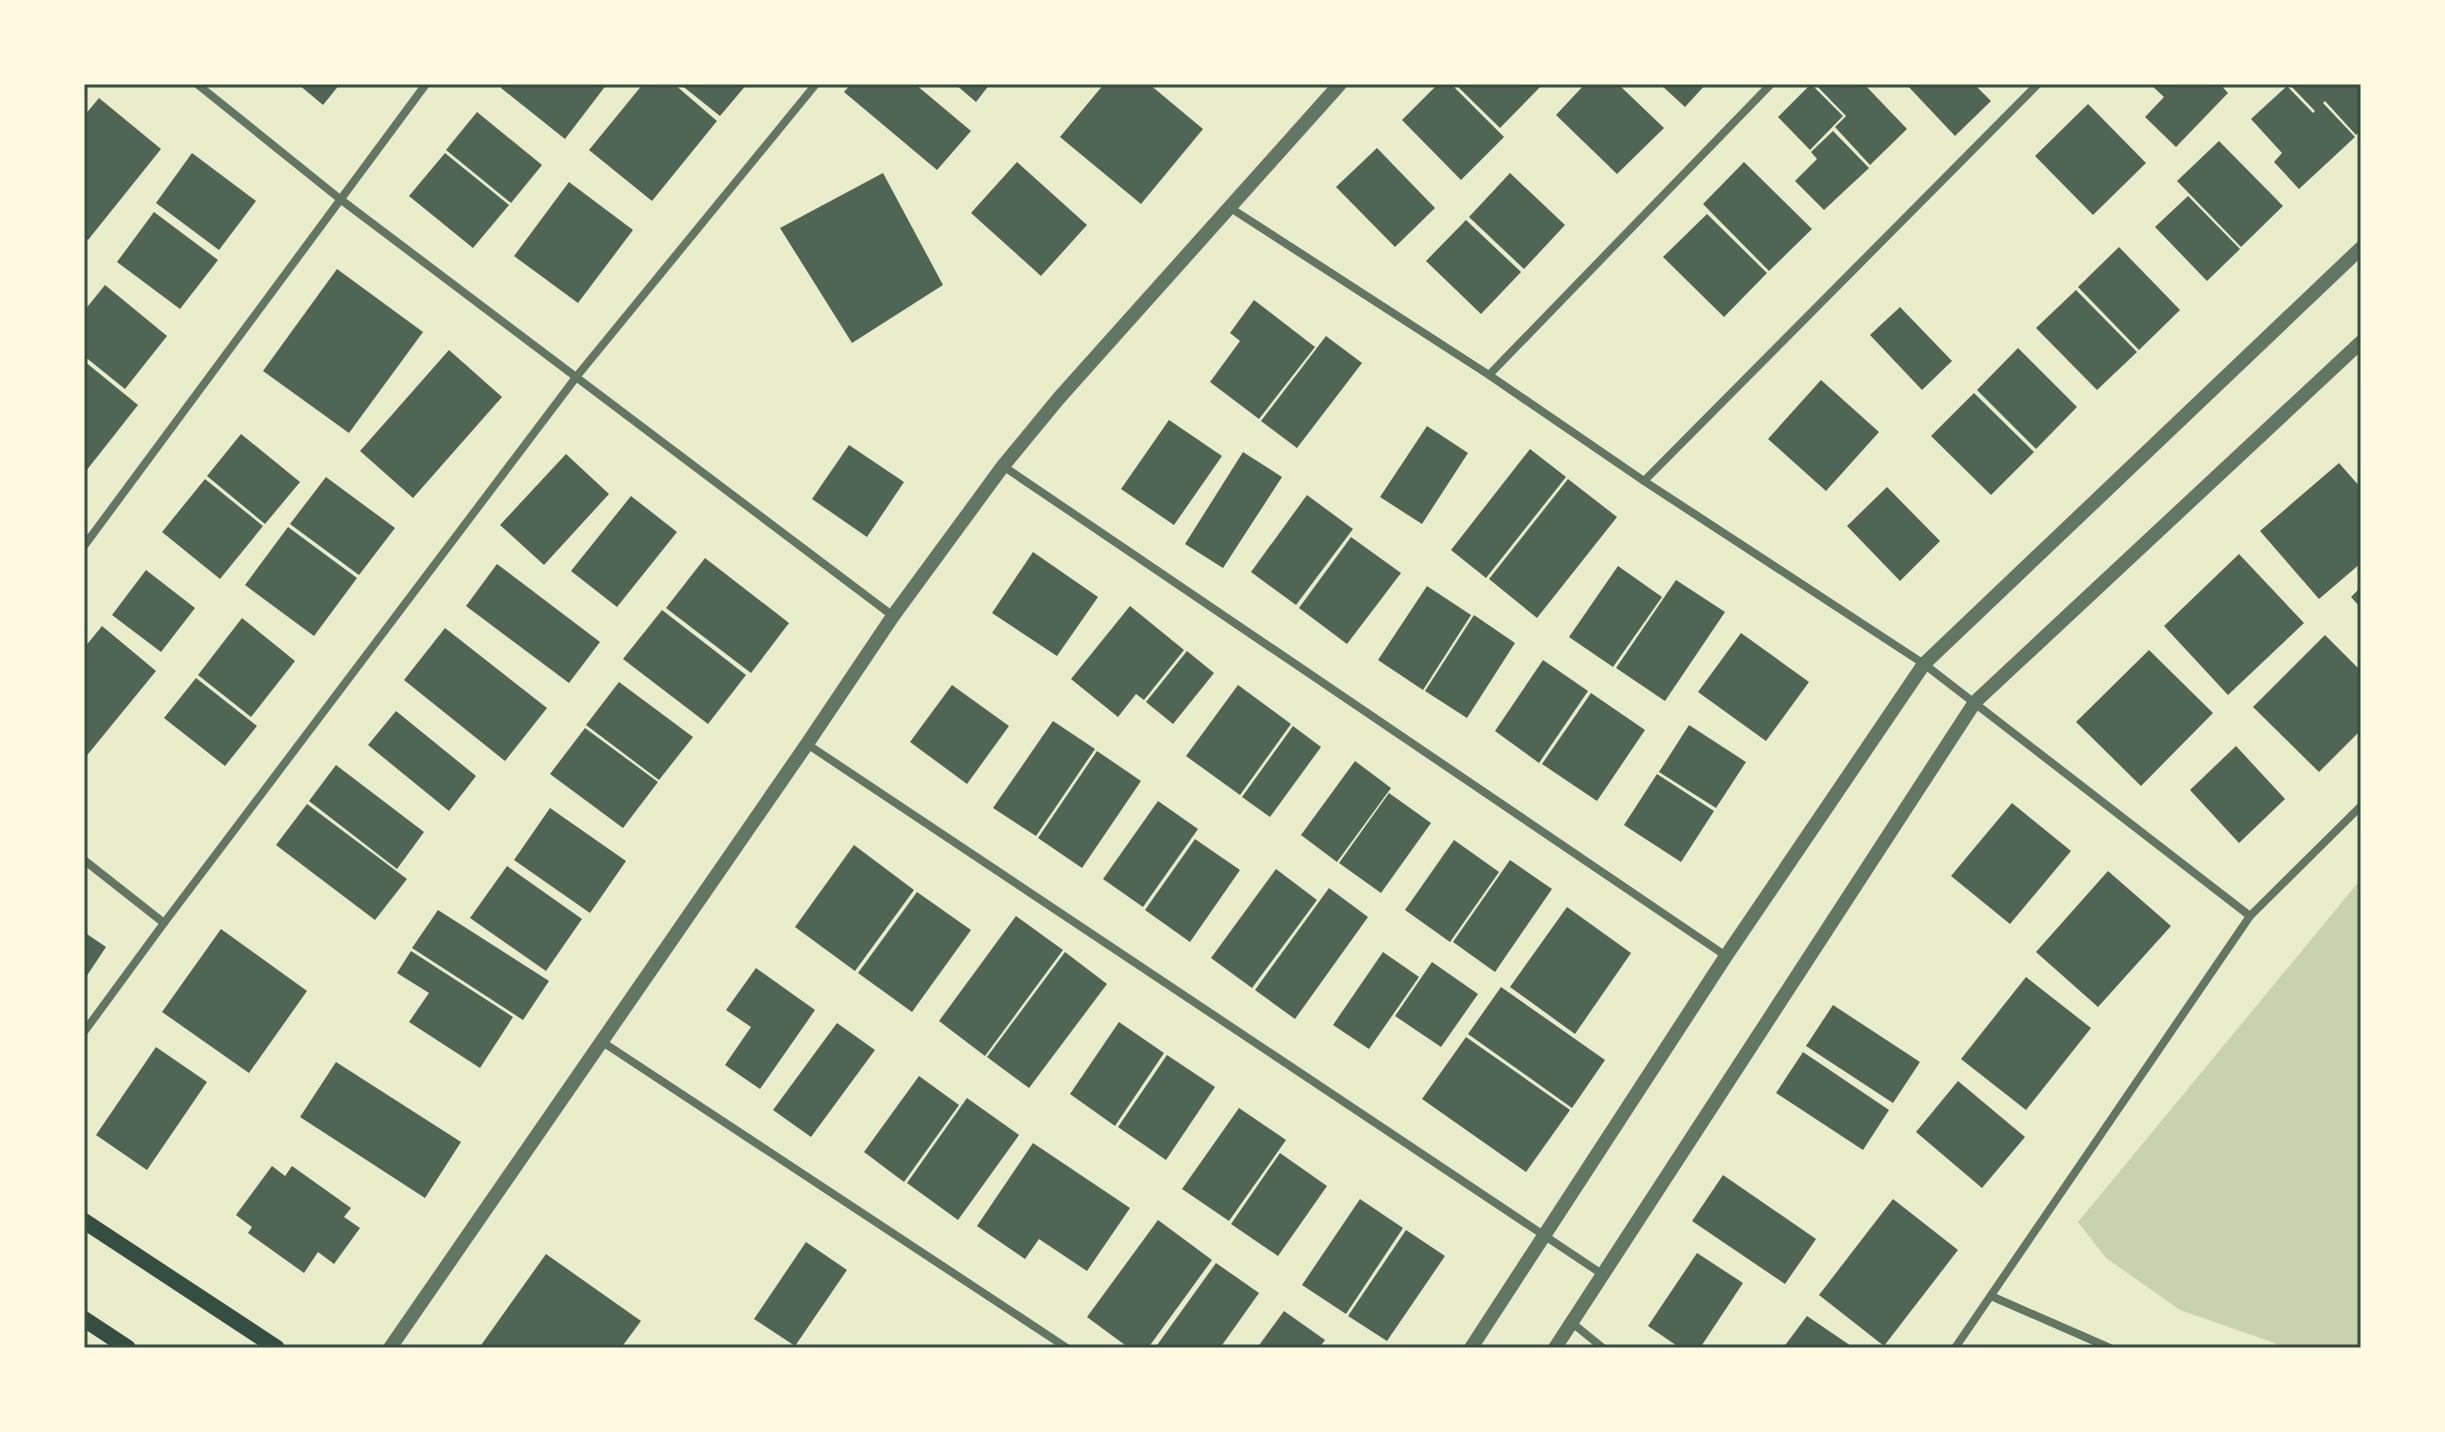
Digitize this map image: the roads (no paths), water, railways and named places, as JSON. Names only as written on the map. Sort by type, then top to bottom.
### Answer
[{"type":"main road","points":[[84,1221],[277,1348]]},
{"type":"main road","points":[[84,1319],[128,1348]]},
{"type":"street","points":[[197,84],[340,199],[893,616]]},
{"type":"street","points":[[84,546],[426,84]]},
{"type":"street","points":[[84,1032],[577,376],[816,84]]},
{"type":"street","points":[[390,1348],[893,616],[1003,466],[1228,206],[1340,84]]},
{"type":"street","points":[[1489,375],[1771,84]]},
{"type":"street","points":[[1644,481],[2038,84]]},
{"type":"street","points":[[1228,206],[1924,664],[2250,916]]},
{"type":"street","points":[[1471,1348],[1726,956],[1924,664],[2361,248]]},
{"type":"street","points":[[1555,1348],[1975,702],[2361,342]]},
{"type":"street","points":[[1003,466],[1726,956]]},
{"type":"street","points":[[807,744],[1602,1274]]},
{"type":"street","points":[[1955,1348],[2250,916],[2361,806]]},
{"type":"street","points":[[84,860],[164,923]]},
{"type":"street","points":[[601,1041],[1067,1348]]},
{"type":"street","points":[[1991,1296],[2110,1348]]},
{"type":"street","points":[[1571,1322],[1603,1348]]}]
